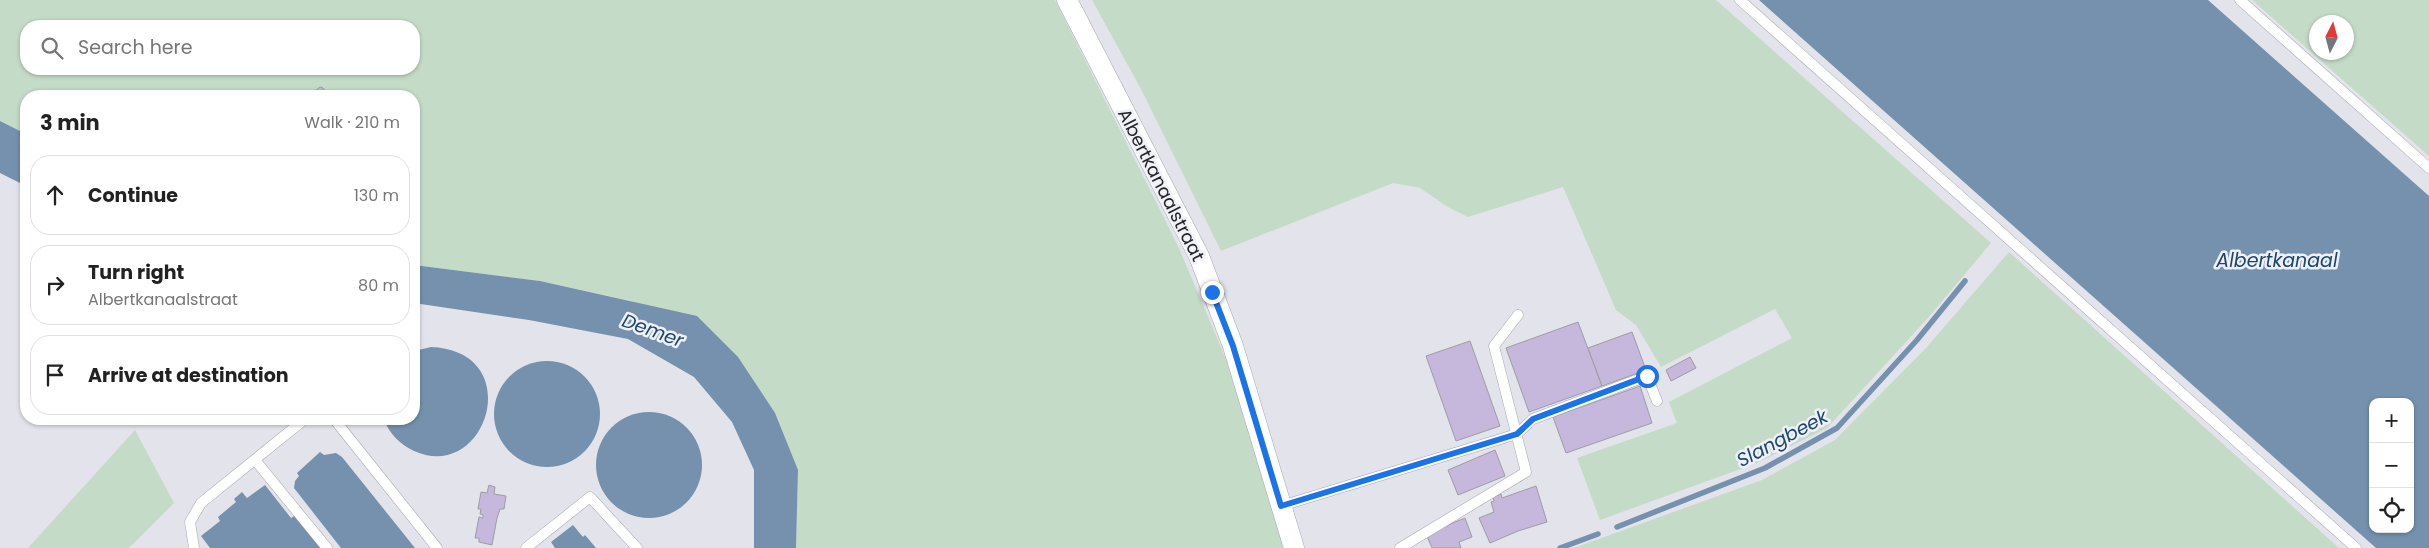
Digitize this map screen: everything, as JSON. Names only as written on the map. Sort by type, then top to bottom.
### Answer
[{"type":"street","name":"Albertkanaalstraat","points":[[1067,0],[1198,256],[1233,346],[1294,548]]},
{"type":"lane","points":[[1740,0],[2356,548]]},
{"type":"lane","points":[[2240,0],[2429,168]]},
{"type":"lane","points":[[1400,548],[1526,472],[1494,346],[1518,315]]},
{"type":"lane","points":[[1281,506],[1517,434],[1533,419],[1647,376],[1658,400]]},
{"type":"lane","points":[[194,548],[190,522],[202,504],[298,425]]},
{"type":"lane","points":[[339,425],[436,548]]},
{"type":"lane","points":[[256,460],[326,548]]},
{"type":"lane","points":[[526,548],[590,497],[637,548]]},
{"type":"green space","points":[[0,0],[1055,0],[1178,246],[1240,392],[1284,548],[796,548],[798,470],[632,301],[540,281],[420,266],[420,90],[20,90],[20,131],[0,121]]},
{"type":"green space","points":[[1092,0],[1716,0],[1991,243],[1927,319],[1827,428],[1757,463],[1600,520],[1577,458],[1677,423],[1669,402],[1792,338],[1775,309],[1661,367],[1636,325],[1616,310],[1563,187],[1468,217],[1448,207],[1420,188],[1393,183],[1221,251],[1141,89]]},
{"type":"green space","points":[[2252,0],[2429,0],[2429,156],[2320,60],[2354,60],[2354,15],[2309,15],[2309,50]]},
{"type":"green space","points":[[2009,252],[2339,548],[1574,548],[1762,480],[1835,440],[1926,348]]},
{"type":"green space","points":[[135,430],[174,503],[129,548],[28,548]]},
{"type":"water","name":"Albertkanaal","points":[[1759,0],[2208,0],[2429,196],[2429,548],[2376,548]]},
{"type":"water","points":[[0,121],[20,131],[20,183],[0,173]]},
{"type":"water","name":"Demer","points":[[420,266],[540,281],[697,316],[738,357],[775,413],[798,470],[796,548],[754,548],[754,470],[732,422],[694,377],[628,339],[529,320],[420,304]]},
{"type":"water","points":[[431,347],[461,354],[480,370],[487,390],[486,413],[477,434],[461,449],[440,456],[414,451],[396,438],[387,425],[420,425],[420,350]]},
{"type":"water","points":[[547,361],[567,365],[585,376],[596,394],[600,414],[596,434],[585,452],[567,463],[547,467],[527,463],[509,452],[498,434],[494,414],[498,394],[509,376],[527,365]]},
{"type":"water","points":[[649,412],[669,416],[686,428],[698,445],[702,465],[698,485],[686,502],[669,514],[649,518],[629,514],[612,502],[600,485],[596,465],[600,445],[612,428],[629,416]]},
{"type":"water","points":[[320,452],[324,455],[336,453],[342,457],[415,548],[341,548],[294,488],[295,481],[299,476],[297,473]]},
{"type":"water","points":[[265,485],[291,518],[296,515],[322,548],[210,548],[201,536],[220,521],[218,517],[236,502],[234,499],[242,492],[247,498]]},
{"type":"water","points":[[573,525],[596,548],[555,548],[551,542]]},
{"type":"building","points":[[1578,322],[1602,386],[1529,412],[1506,348]]},
{"type":"building","points":[[1632,332],[1646,370],[1602,386],[1588,348]]},
{"type":"building","points":[[1470,341],[1500,426],[1456,441],[1426,356]]},
{"type":"building","points":[[1690,357],[1696,368],[1671,381],[1666,370]]},
{"type":"building","points":[[1640,386],[1652,423],[1566,453],[1553,417]]},
{"type":"building","points":[[1495,450],[1505,476],[1458,495],[1448,470]]},
{"type":"building","points":[[489,485],[495,487],[494,494],[506,496],[504,509],[500,509],[497,518],[492,545],[479,542],[479,538],[475,538],[479,517],[483,518],[483,515],[480,514],[481,509],[478,509],[481,492],[487,493]]},
{"type":"building","points":[[1536,486],[1547,522],[1518,531],[1490,543],[1479,518],[1494,512],[1491,502],[1494,501],[1493,497],[1501,494],[1502,498]]},
{"type":"building","points":[[1465,518],[1472,537],[1459,542],[1461,548],[1432,548],[1426,534]]},
{"type":"waterway","name":"Slangbeek","points":[[1617,527],[1765,468],[1837,428],[1917,340],[1965,281]]},
{"type":"waterway","name":"Slangbeek","points":[[1560,548],[1598,534]]},
{"type":"route","points":[[1212,292],[1233,346],[1281,506],[1517,434],[1533,419],[1647,376]]}]
